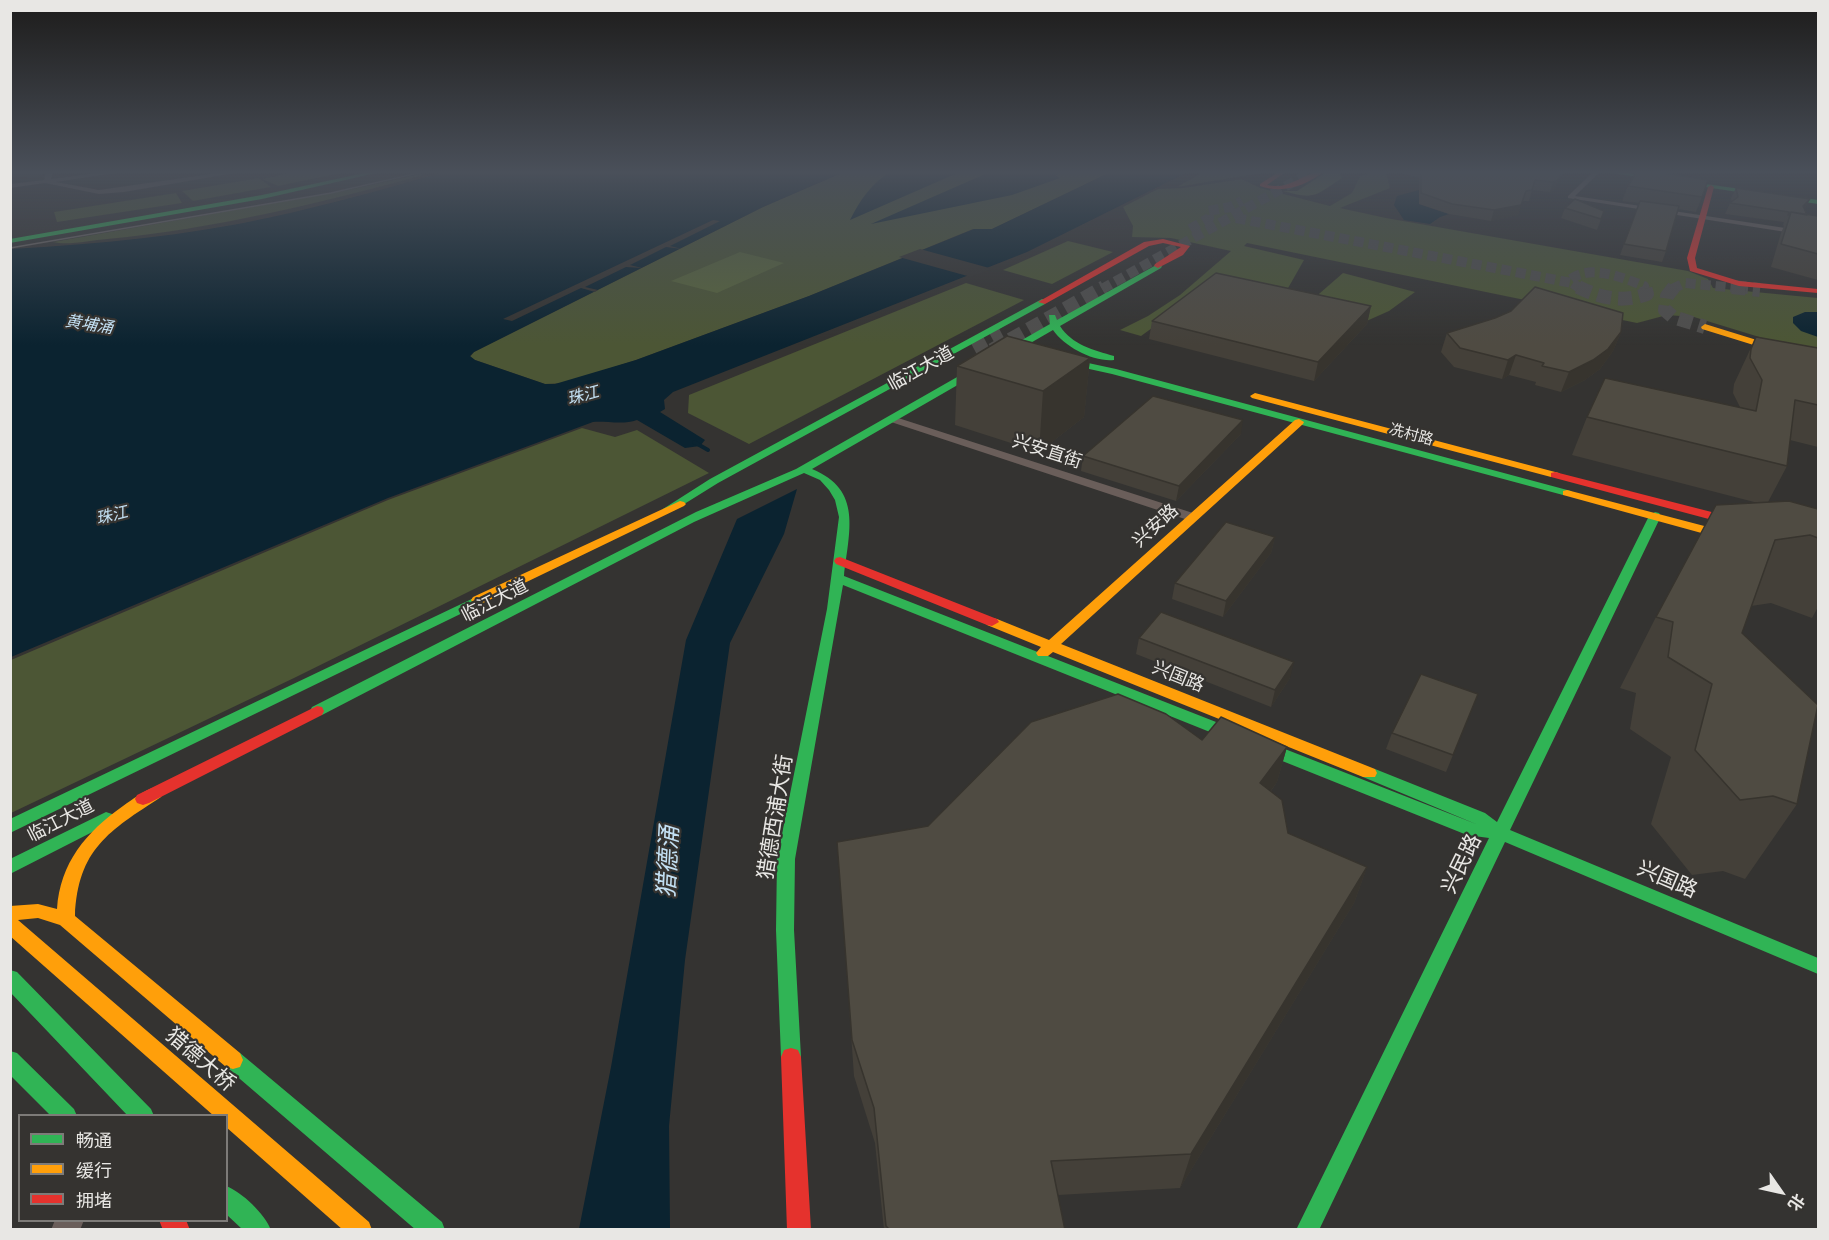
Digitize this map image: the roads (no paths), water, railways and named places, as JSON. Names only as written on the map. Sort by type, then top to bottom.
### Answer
[{"type":"main road","points":[[13,235],[49,229]]},
{"type":"main road","points":[[13,235],[76,229]]},
{"type":"main road","points":[[1698,229],[1691,263],[1697,271],[1735,282],[1818,291]]},
{"type":"main road","points":[[979,352],[1147,244],[1163,241],[1186,246],[1180,253],[1052,321]]},
{"type":"main road","points":[[688,521],[803,469],[892,418],[979,352],[1050,306],[1166,246],[1052,321],[1021,352],[979,352]]},
{"type":"main road","points":[[1760,290],[1818,296]]},
{"type":"main road","name":"冼村路","points":[[1052,321],[1056,334],[1061,338],[1094,353],[1754,528]]},
{"type":"main road","points":[[1705,327],[1818,362]]},
{"type":"main road","name":"临江大道","points":[[10,867],[155,793],[259,723],[669,509],[771,460],[979,352]]},
{"type":"main road","name":"临江大道","points":[[10,827],[63,802],[259,723],[688,521],[979,352]]},
{"type":"main road","points":[[1080,363],[1076,359],[1078,355],[1094,353]]},
{"type":"main road","name":"冼村路","points":[[1056,360],[1080,363],[1742,540]]},
{"type":"main road","name":"兴安路","points":[[1038,657],[1299,422]]},
{"type":"main road","name":"猎德西浦大街","points":[[800,1230],[784,930],[786,859],[838,578],[845,517],[841,500],[824,478],[803,469]]},
{"type":"main road","name":"兴民路","points":[[1307,1230],[1655,516]]},
{"type":"main road","name":"兴国路","points":[[840,561],[1479,817],[1500,833],[1818,966]]},
{"type":"main road","name":"兴国路","points":[[838,578],[1473,830],[1500,833]]},
{"type":"main road","points":[[66,919],[64,902],[68,882],[73,866],[84,849],[118,817],[155,793]]},
{"type":"main road","points":[[10,839],[63,802]]},
{"type":"main road","points":[[10,913],[26,910],[47,911],[66,919],[434,1230]]},
{"type":"main road","name":"猎德大桥","points":[[10,924],[361,1230]]},
{"type":"main road","points":[[10,978],[141,1114]]},
{"type":"main road","points":[[10,1060],[64,1114]]},
{"type":"main road","points":[[228,1199],[260,1230]]},
{"type":"street","points":[[1778,229],[1818,235]]},
{"type":"street","name":"兴安直街","points":[[892,418],[1192,518]]},
{"type":"water","points":[[207,229],[719,229],[470,356],[475,360],[545,384],[555,384],[636,360],[809,296],[974,229],[1074,229],[1027,252],[673,392],[664,400],[665,409],[660,412],[705,440],[700,446],[685,448],[637,420],[621,423],[593,422],[388,498],[11,657],[11,249],[77,245]]},
{"type":"water","points":[[1805,312],[1818,312],[1818,337],[1801,331],[1793,323],[1793,317]]},
{"type":"water","name":"猎德涌","points":[[797,489],[784,534],[730,643],[685,960],[669,1126],[670,1229],[579,1229],[611,1067],[686,640],[737,519]]},
{"type":"waterway","points":[[694,442],[708,450]]},
{"type":"tunnel","points":[[1102,289],[1210,229]]},
{"type":"tunnel","points":[[1292,229],[1572,283]]},
{"type":"tunnel","points":[[1572,283],[1571,279],[1579,275],[1598,273],[1627,279],[1644,286],[1645,289]]},
{"type":"tunnel","points":[[1572,283],[1578,287]]},
{"type":"tunnel","points":[[1673,289],[1685,283],[1748,289]]},
{"type":"tunnel","points":[[992,350],[1104,287]]},
{"type":"tunnel","points":[[1578,287],[1595,294],[1621,299],[1647,294],[1645,287]]},
{"type":"tunnel","points":[[1732,287],[1760,290]]},
{"type":"tunnel","points":[[1673,289],[1667,296],[1665,310],[1673,317],[1705,327]]},
{"type":"tunnel","points":[[974,349],[1002,334]]},
{"type":"tram line","points":[[10,248],[122,229]]},
{"type":"water label","name":"黄埔涌","points":[[89,325]]},
{"type":"water label","name":"珠江","points":[[583,396]]},
{"type":"water label","name":"珠江","points":[[112,516]]}]
